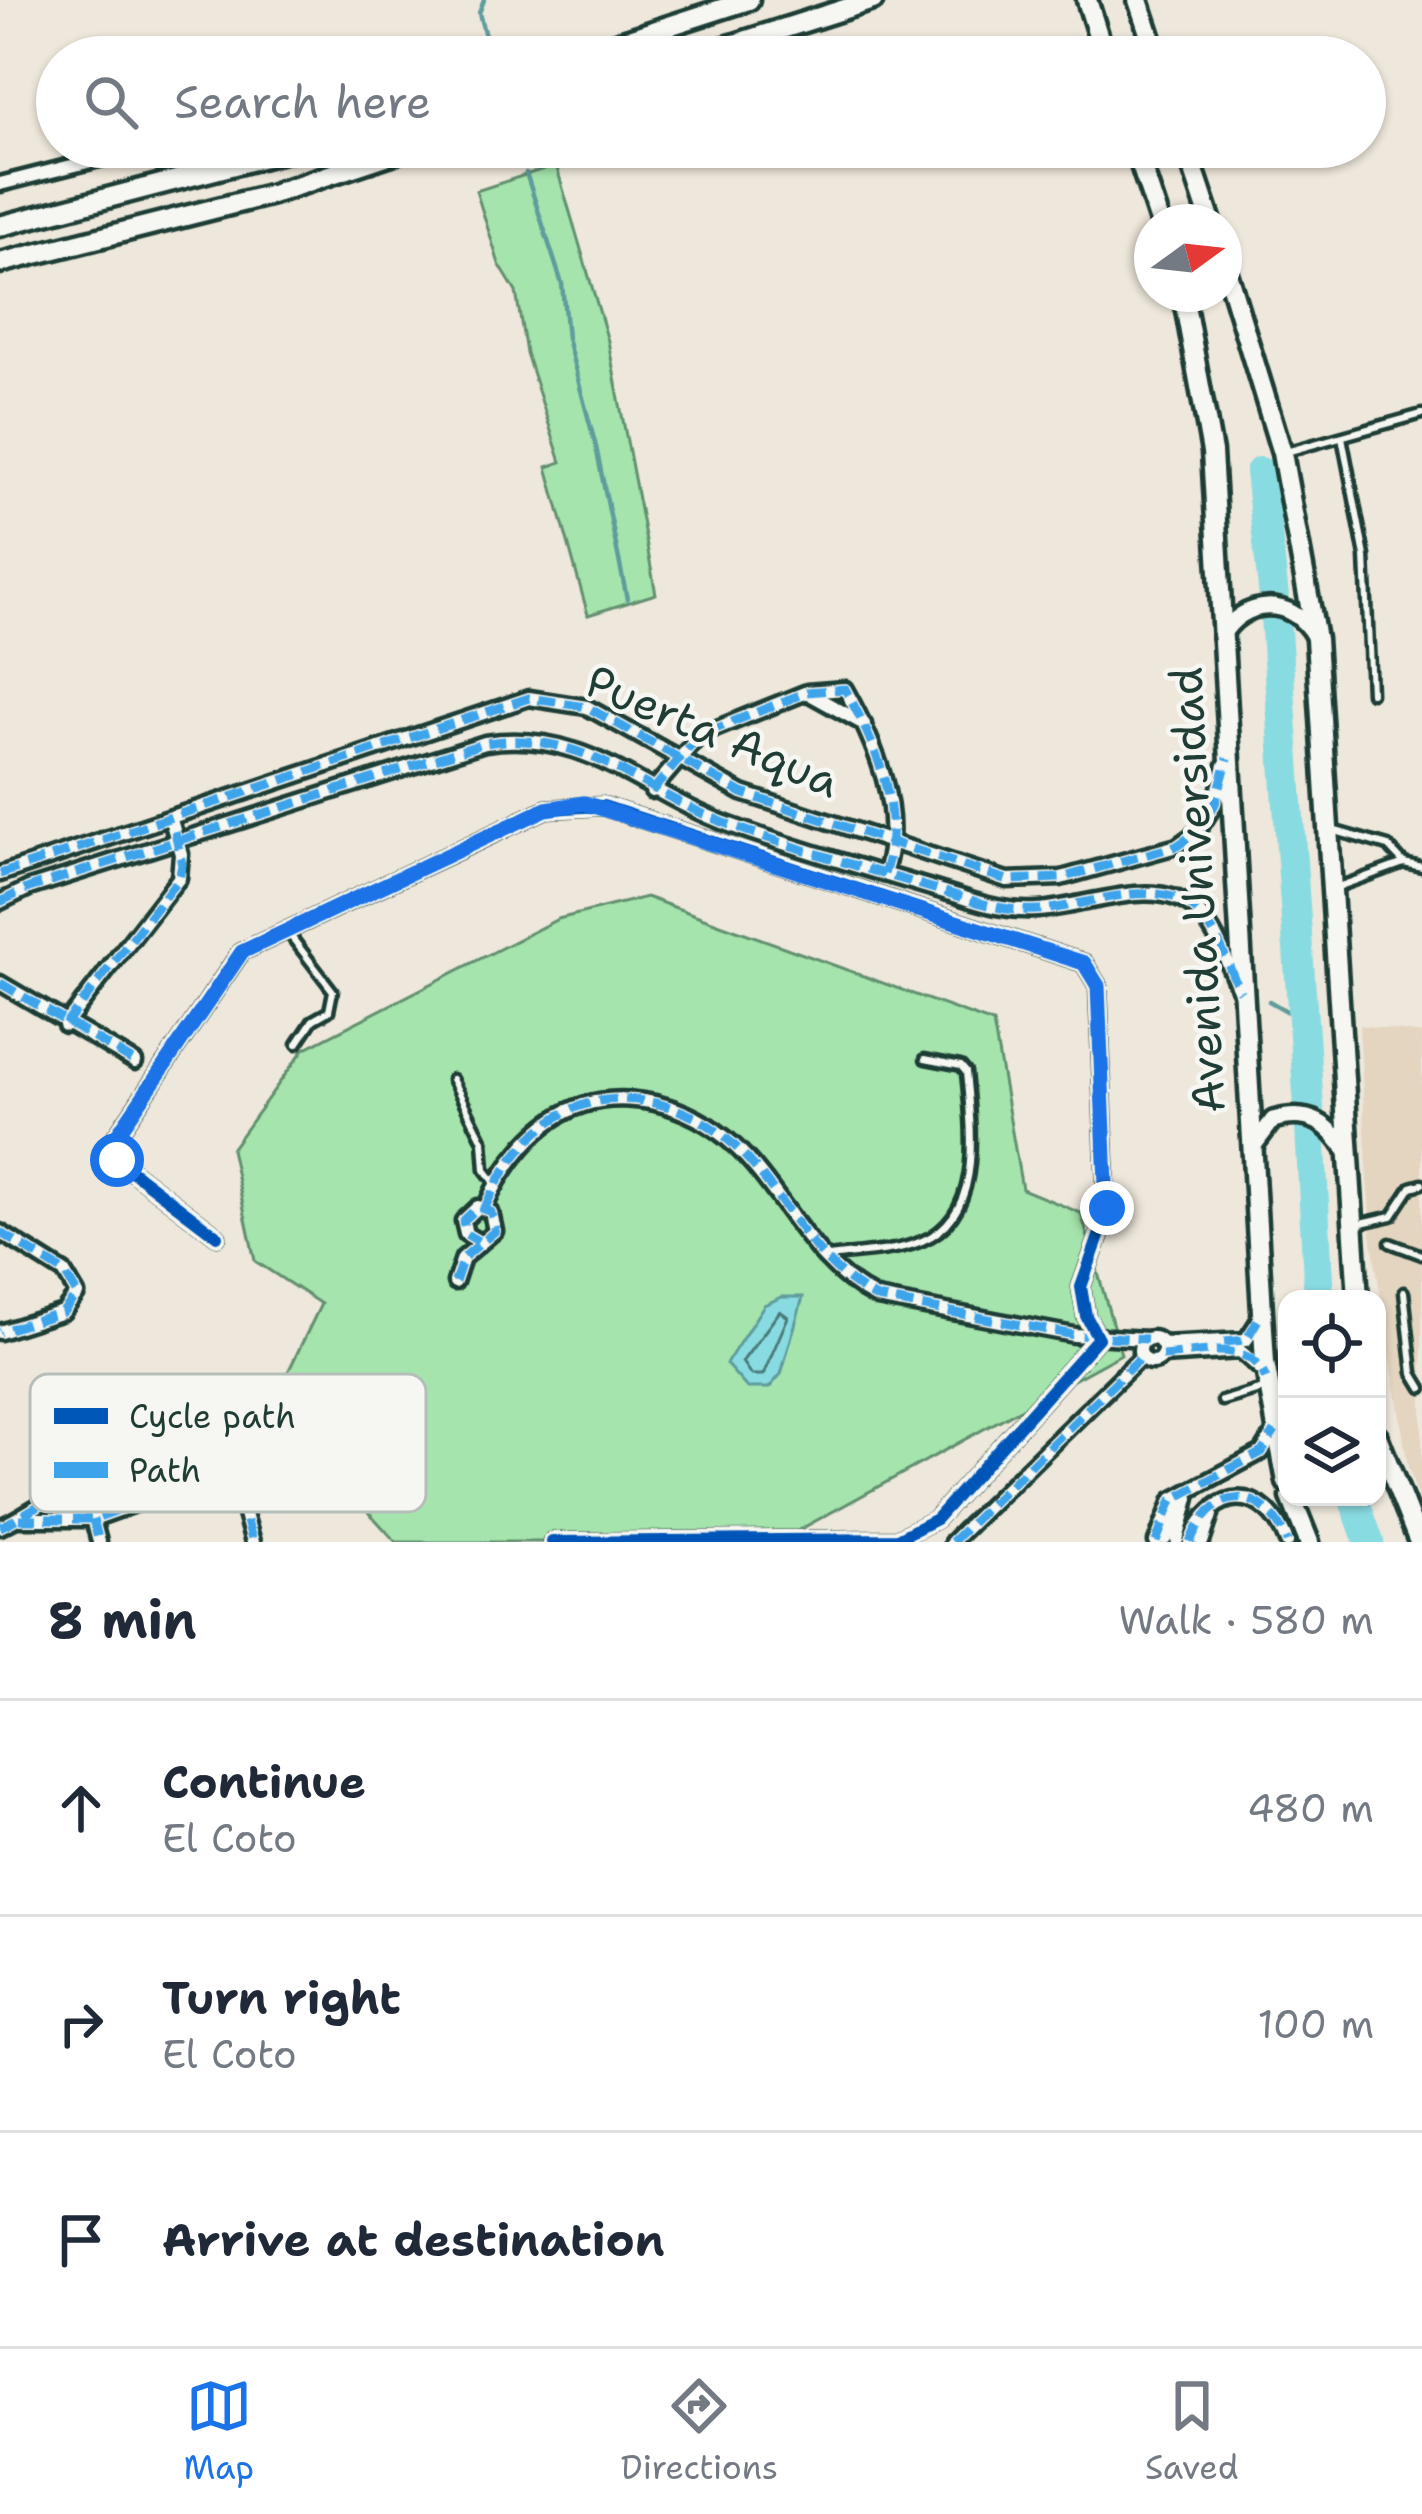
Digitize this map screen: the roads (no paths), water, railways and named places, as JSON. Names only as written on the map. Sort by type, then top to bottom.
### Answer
[{"type":"main road","points":[[638,36],[749,0]]},
{"type":"main road","points":[[760,36],[873,0]]},
{"type":"main road","points":[[1087,0],[1099,36]]},
{"type":"main road","points":[[1138,0],[1150,36]]},
{"type":"main road","points":[[0,226],[226,168]]},
{"type":"main road","points":[[0,263],[269,195],[349,168]]},
{"type":"main road","points":[[1142,168],[1154,204]]},
{"type":"main road","points":[[1193,168],[1204,204]]},
{"type":"main road","name":"Avenida Universidad","points":[[1186,312],[1212,452],[1266,1384],[1278,1444]]},
{"type":"main road","points":[[1239,312],[1282,453],[1316,638],[1357,1290]]},
{"type":"main road","points":[[1386,1459],[1419,1542]]},
{"type":"main road","points":[[1295,1506],[1309,1542]]},
{"type":"street","points":[[0,184],[64,168]]},
{"type":"street","points":[[202,168],[204,174]]},
{"type":"street","points":[[1221,637],[1239,615],[1266,606],[1296,614],[1316,638]]},
{"type":"street","points":[[652,791],[700,735],[807,692],[845,688],[865,724],[894,820],[895,844],[884,874]]},
{"type":"street","points":[[807,692],[865,724]]},
{"type":"street","name":"Puerta Aqua","points":[[0,874],[529,698],[587,707],[742,793],[1007,880],[1061,878],[1177,846],[1198,831],[1215,804],[1228,758]]},
{"type":"street","name":"Puerta Aqua","points":[[0,902],[29,888],[485,743],[524,737],[574,746],[652,791],[728,825],[1000,910],[1068,908],[1134,894],[1169,896],[1196,909],[1240,992]]},
{"type":"street","points":[[217,1236],[117,1160],[113,1141],[237,956],[546,809],[584,803],[1084,963],[1098,986],[1107,1208],[1082,1296],[1098,1338]]},
{"type":"street","points":[[65,1025],[179,878],[178,843],[171,820]]},
{"type":"street","points":[[0,982],[65,1025],[135,1062]]},
{"type":"street","points":[[485,1208],[536,1132],[560,1114],[590,1102],[639,1100],[675,1108],[734,1140],[759,1166],[823,1258],[848,1283],[877,1298],[1098,1338],[1147,1340],[1162,1350],[1240,1352],[1259,1364],[1266,1384]]},
{"type":"street","points":[[1251,1153],[1263,1127],[1287,1116],[1328,1125],[1348,1154]]},
{"type":"street","points":[[455,1282],[463,1258],[478,1241],[491,1237],[496,1225],[485,1208]]},
{"type":"street","points":[[478,1241],[466,1234],[463,1220],[471,1209],[485,1208]]},
{"type":"street","points":[[0,1232],[64,1272],[76,1294],[73,1304],[0,1332]]},
{"type":"street","points":[[1142,1356],[1152,1362],[1162,1350],[1246,1340],[1262,1313]]},
{"type":"street","points":[[552,1542],[840,1542],[914,1535],[936,1520],[1098,1338]]},
{"type":"street","points":[[952,1542],[1142,1356],[1147,1340]]},
{"type":"street","points":[[1172,1541],[1190,1491],[1262,1453],[1275,1431]]},
{"type":"street","points":[[1172,1541],[1218,1504],[1236,1498],[1263,1502],[1276,1515],[1288,1542]]},
{"type":"street","points":[[1202,1542],[1218,1504]]},
{"type":"street","points":[[0,1527],[31,1512]]},
{"type":"street","points":[[19,1519],[93,1519],[112,1512]]},
{"type":"street","points":[[244,1512],[253,1542]]},
{"type":"street","points":[[93,1519],[99,1542]]},
{"type":"lane","points":[[1282,453],[1422,414]]},
{"type":"lane","points":[[1342,436],[1365,556],[1372,693]]},
{"type":"lane","points":[[1328,829],[1388,846],[1404,863]]},
{"type":"lane","points":[[1332,889],[1404,863],[1422,867]]},
{"type":"lane","points":[[286,930],[333,991],[329,1012],[313,1021],[297,1044]]},
{"type":"lane","points":[[823,1258],[924,1241],[961,1203],[970,1160],[966,1072],[961,1066],[925,1059]]},
{"type":"lane","points":[[452,1079],[483,1141],[485,1170],[497,1185]]},
{"type":"lane","points":[[1353,1224],[1391,1216],[1412,1186],[1422,1184]]},
{"type":"lane","points":[[1390,1243],[1422,1255]]},
{"type":"lane","points":[[1404,1292],[1413,1372],[1422,1388]]},
{"type":"lane","points":[[1222,1401],[1266,1384]]},
{"type":"water","points":[[782,1297],[803,1297],[781,1374],[769,1388],[747,1388],[726,1364],[764,1305]]},
{"type":"waterway","points":[[484,0],[479,13],[485,36]]},
{"type":"waterway","points":[[526,173],[562,284],[567,338],[596,447],[627,599]]},
{"type":"waterway","points":[[1260,472],[1274,597]]},
{"type":"waterway","points":[[1275,616],[1309,1108]]},
{"type":"waterway","points":[[1269,1001],[1304,1021]]},
{"type":"waterway","points":[[1310,1127],[1319,1290]]},
{"type":"waterway","points":[[1356,1506],[1369,1542]]}]
